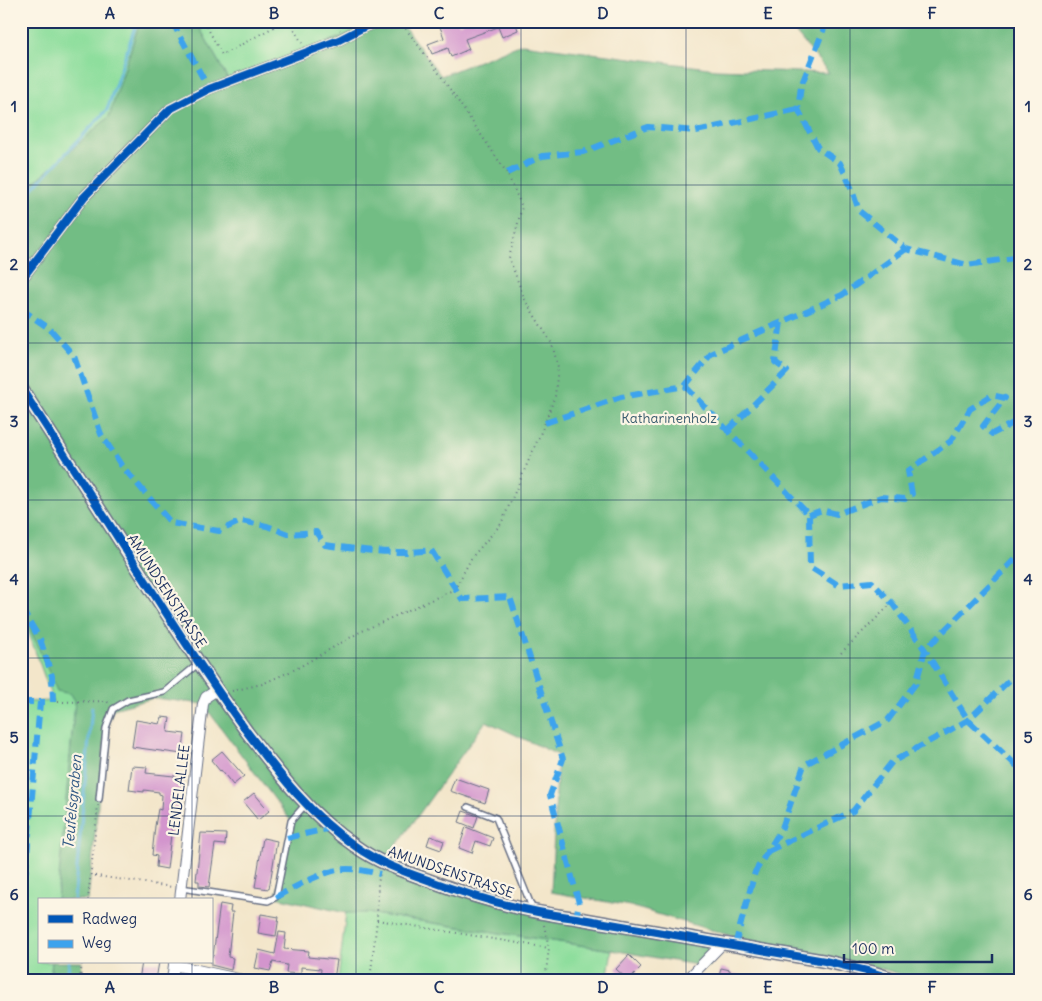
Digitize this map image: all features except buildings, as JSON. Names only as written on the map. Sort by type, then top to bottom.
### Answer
[{"type":"street","points":[[21,280],[84,197],[170,109],[209,89],[382,21]]},
{"type":"street","name":"AMUNDSENSTRASSE","points":[[21,388],[219,693],[276,771],[331,828],[356,847],[384,863],[438,884],[538,913],[824,960],[896,980]]},
{"type":"street","name":"LENDELALLEE","points":[[180,898],[203,704],[206,697],[219,693]]},
{"type":"street","points":[[687,980],[723,943]]},
{"type":"street","points":[[172,980],[174,964],[243,980]]},
{"type":"lane","points":[[99,798],[106,728],[113,709],[128,700],[164,692],[199,663]]},
{"type":"lane","points":[[181,888],[268,901],[276,897],[291,821],[306,804]]},
{"type":"lane","points":[[468,807],[496,818],[530,899],[538,913]]},
{"type":"path","points":[[213,21],[206,25],[222,55],[285,21]]},
{"type":"path","points":[[289,21],[307,52]]},
{"type":"path","points":[[335,21],[340,32]]},
{"type":"path","points":[[219,693],[262,684],[296,669],[360,632],[456,589],[472,557],[501,524],[555,396],[558,367],[552,344],[525,300],[509,258],[522,207],[507,173],[441,76],[400,21]]},
{"type":"path","points":[[841,653],[892,603]]},
{"type":"path","points":[[58,702],[107,702]]},
{"type":"path","points":[[88,898],[99,798]]},
{"type":"path","points":[[370,980],[377,920],[378,884],[384,863]]},
{"type":"path","points":[[90,875],[181,888]]},
{"type":"path","points":[[538,913],[549,948],[545,980]]},
{"type":"path","points":[[377,920],[549,948]]},
{"type":"path","points":[[80,980],[82,964]]},
{"type":"green space","points":[[21,21],[140,21],[109,117],[21,194]]},
{"type":"green space","name":"Katharinenholz","points":[[140,21],[196,21],[229,81],[382,21],[400,21],[441,76],[522,44],[716,69],[829,73],[786,21],[1021,21],[1021,980],[921,980],[868,965],[735,937],[630,906],[551,892],[558,755],[486,721],[384,863],[504,906],[723,943],[708,967],[612,950],[367,913],[346,913],[276,897],[291,821],[203,704],[154,698],[113,709],[106,728],[88,898],[57,898],[75,701],[71,694],[57,691],[21,608],[21,194],[109,117]]},
{"type":"green space","points":[[196,21],[382,21],[229,81]]},
{"type":"green space","points":[[21,406],[75,701],[57,898],[38,898],[38,964],[52,964],[50,980],[21,980],[21,702],[53,701],[21,611]]},
{"type":"green space","points":[[346,912],[367,913],[612,950],[607,980],[338,980]]},
{"type":"green space","points":[[52,964],[82,964],[80,980],[50,980]]},
{"type":"waterway","points":[[21,201],[107,110],[137,21]]},
{"type":"waterway","name":"Teufelsgraben","points":[[74,898],[92,707]]},
{"type":"waterway","name":"Teufelsgraben","points":[[67,980],[69,964]]},
{"type":"marked path","points":[[176,21],[174,25],[209,89]]},
{"type":"marked path","points":[[827,21],[801,86],[798,109],[818,148],[840,163],[859,211],[906,249],[967,265],[1021,257]]},
{"type":"marked path","points":[[507,173],[542,156],[583,152],[648,127],[696,131],[798,109]]},
{"type":"marked path","points":[[545,423],[621,397],[685,386],[711,354],[842,295],[906,249]]},
{"type":"marked path","points":[[21,309],[50,329],[74,356],[101,434],[121,465],[171,523],[219,531],[241,521],[267,526],[288,534],[316,532],[325,545],[392,552],[431,550],[462,599],[510,597],[563,759],[550,795],[579,903],[576,918]]},
{"type":"marked path","points":[[728,430],[787,371],[775,362],[781,322]]},
{"type":"marked path","points":[[685,386],[809,515],[810,567],[838,585],[872,582],[892,603],[925,650],[968,720],[1021,770]]},
{"type":"marked path","points":[[809,515],[822,510],[837,514],[881,497],[905,499],[912,494],[908,471],[951,441],[970,409],[992,395],[1005,398],[983,426],[992,434],[1021,419]]},
{"type":"marked path","points":[[735,945],[755,872],[782,828],[804,765],[888,720],[916,683],[925,650],[1021,553]]},
{"type":"marked path","points":[[21,608],[40,639],[52,676],[53,702]]},
{"type":"marked path","points":[[768,851],[853,811],[892,762],[968,720],[1021,669]]},
{"type":"marked path","points":[[21,702],[45,702]]},
{"type":"marked path","points":[[21,926],[40,702]]},
{"type":"marked path","points":[[287,838],[331,828]]},
{"type":"marked path","points":[[276,897],[314,878],[337,870],[353,869],[380,874]]},
{"type":"cycle path","points":[[21,280],[84,197],[170,109],[209,89],[339,40],[366,26],[382,21]]},
{"type":"cycle path","points":[[21,388],[183,639],[247,732],[296,794],[339,834],[363,852],[409,873],[501,904],[825,961],[896,980]]}]
